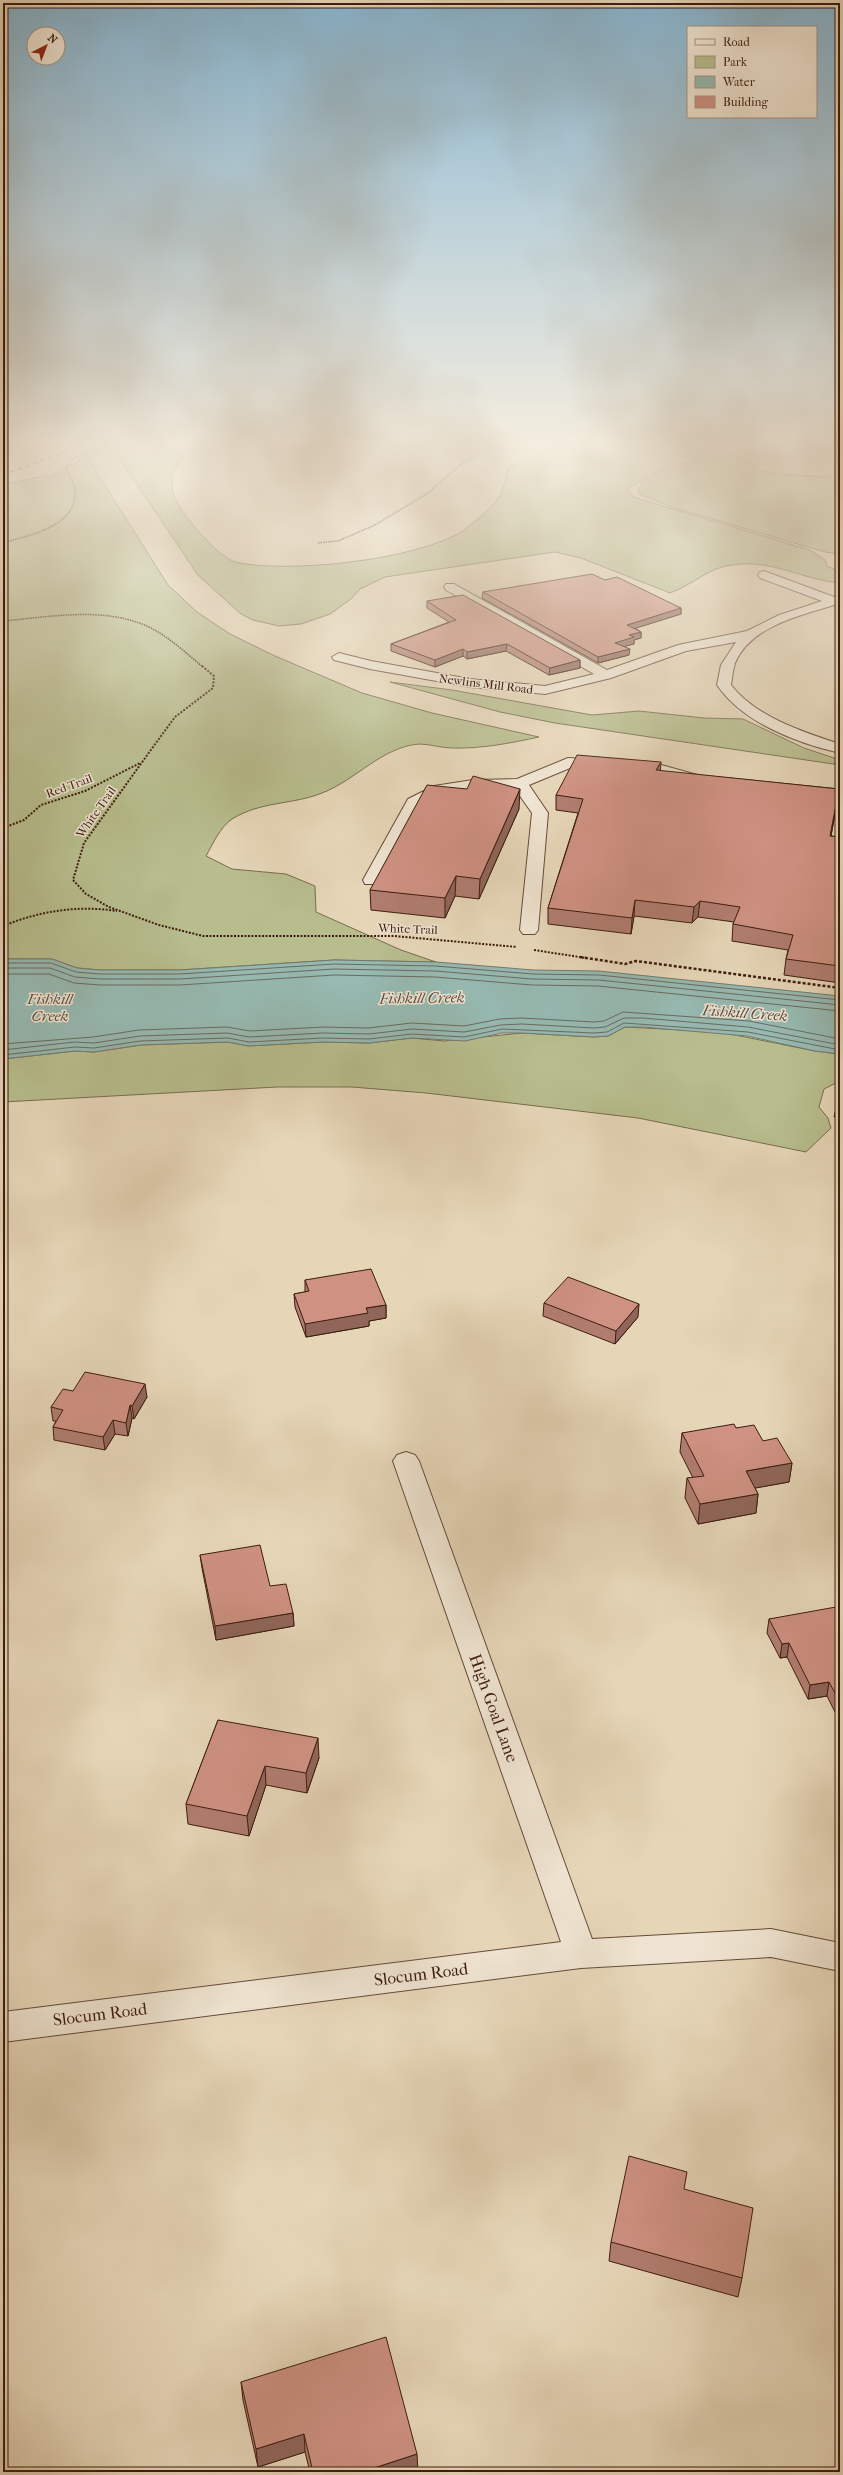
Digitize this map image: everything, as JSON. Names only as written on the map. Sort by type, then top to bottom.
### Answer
[{"type":"street","points":[[764,575],[837,600]]},
{"type":"street","points":[[450,587],[606,675]]},
{"type":"street","points":[[837,600],[774,622],[749,635],[727,662],[724,685],[727,690],[758,715],[788,730],[840,749]]},
{"type":"street","name":"Newlins Mill Road","points":[[339,657],[435,678],[534,690],[567,686],[606,675],[683,648],[749,635]]},
{"type":"street","points":[[371,880],[414,802],[434,792],[473,785],[519,784],[568,763],[612,764],[654,768],[710,782]]},
{"type":"street","points":[[519,784],[529,795],[540,813],[529,930]]},
{"type":"street","name":"High Goal Lane","points":[[406,1462],[582,1954]]},
{"type":"street","name":"Slocum Road","points":[[3,2026],[582,1954],[770,1943],[840,1957]]},
{"type":"path","name":"White Trail","points":[[3,621],[102,616],[130,621],[148,628],[185,652],[214,676],[213,688],[175,717],[84,843],[73,880],[86,894],[124,912],[175,932],[203,936],[394,936],[518,947]]},
{"type":"path","name":"Red Trail","points":[[3,828],[24,820],[41,805],[85,791],[142,762]]},
{"type":"path","points":[[3,926],[44,912],[90,907],[124,912]]},
{"type":"path","points":[[533,950],[625,964],[636,961],[840,988]]},
{"type":"green space","points":[[3,558],[151,558],[168,585],[197,612],[230,634],[275,656],[362,693],[432,713],[539,737],[474,748],[448,748],[419,744],[406,746],[381,757],[346,780],[322,793],[299,800],[254,809],[232,819],[220,831],[206,856],[232,869],[286,874],[315,886],[316,912],[401,950],[436,962],[334,960],[180,970],[100,970],[77,968],[52,959],[3,959]]},
{"type":"green space","points":[[187,558],[229,558],[235,562],[286,566],[317,565],[373,558],[511,558],[385,577],[360,589],[351,599],[330,614],[301,624],[279,626],[253,620],[241,614],[198,575]]},
{"type":"green space","points":[[582,558],[823,558],[825,560],[827,566],[840,572],[840,583],[824,581],[766,566],[736,564],[713,570],[670,593]]},
{"type":"green space","points":[[390,682],[452,690],[592,715],[639,711],[704,718],[743,719],[804,748],[840,760],[840,765],[555,723],[500,712]]},
{"type":"green space","points":[[625,1027],[720,1032],[815,1051],[840,1054],[840,1081],[824,1089],[819,1107],[828,1118],[831,1128],[806,1152],[638,1118],[426,1093],[352,1087],[277,1087],[3,1102],[3,1059],[75,1051],[94,1052],[141,1045],[228,1042],[248,1046],[323,1042],[369,1043],[412,1038],[444,1041],[522,1033],[594,1037],[608,1036]]},
{"type":"water","name":"Fishkill Creek","points":[[3,959],[52,959],[77,968],[100,970],[180,970],[334,960],[436,962],[533,970],[599,971],[840,996],[840,1054],[815,1051],[747,1036],[643,1027],[625,1027],[608,1036],[594,1037],[502,1033],[465,1041],[412,1038],[369,1043],[323,1042],[248,1046],[228,1042],[141,1045],[94,1052],[75,1051],[3,1059]]},
{"type":"building","points":[[592,574],[605,580],[617,577],[681,608],[627,625],[641,632],[629,635],[634,637],[615,643],[630,649],[598,657],[483,592]]},
{"type":"building","points":[[463,595],[580,660],[550,668],[507,644],[467,652],[463,649],[435,660],[391,644],[456,620],[427,601]]},
{"type":"building","points":[[577,755],[661,762],[656,770],[839,789],[830,836],[840,837],[840,966],[786,959],[793,935],[733,924],[740,907],[700,901],[694,907],[635,900],[632,918],[548,908],[583,799],[556,795]]},
{"type":"building","points":[[473,776],[520,789],[480,879],[456,876],[445,898],[370,890],[427,785],[467,789]]},
{"type":"building","points":[[840,1098],[840,1109],[836,1108]]},
{"type":"building","points":[[371,1269],[386,1305],[366,1308],[368,1313],[305,1324],[294,1294],[309,1291],[305,1280]]},
{"type":"building","points":[[568,1277],[639,1304],[616,1331],[544,1303]]},
{"type":"building","points":[[85,1372],[145,1384],[132,1406],[130,1405],[126,1423],[113,1420],[103,1437],[53,1427],[63,1410],[51,1407],[63,1389],[73,1391]]},
{"type":"building","points":[[734,1424],[736,1428],[754,1425],[763,1441],[777,1438],[792,1463],[746,1471],[758,1494],[700,1504],[687,1478],[704,1476],[682,1433]]},
{"type":"building","points":[[260,1545],[270,1586],[286,1584],[293,1613],[215,1626],[200,1555]]},
{"type":"building","points":[[836,1607],[840,1614],[840,1702],[829,1682],[810,1685],[789,1643],[782,1644],[769,1619]]},
{"type":"building","points":[[218,1720],[318,1738],[306,1773],[265,1766],[247,1816],[186,1804]]},
{"type":"building","points":[[629,2156],[687,2172],[684,2189],[753,2208],[742,2278],[611,2242]]},
{"type":"building","points":[[386,2337],[417,2454],[374,2468],[375,2472],[330,2472],[329,2469],[313,2472],[304,2434],[256,2449],[241,2382]]}]
